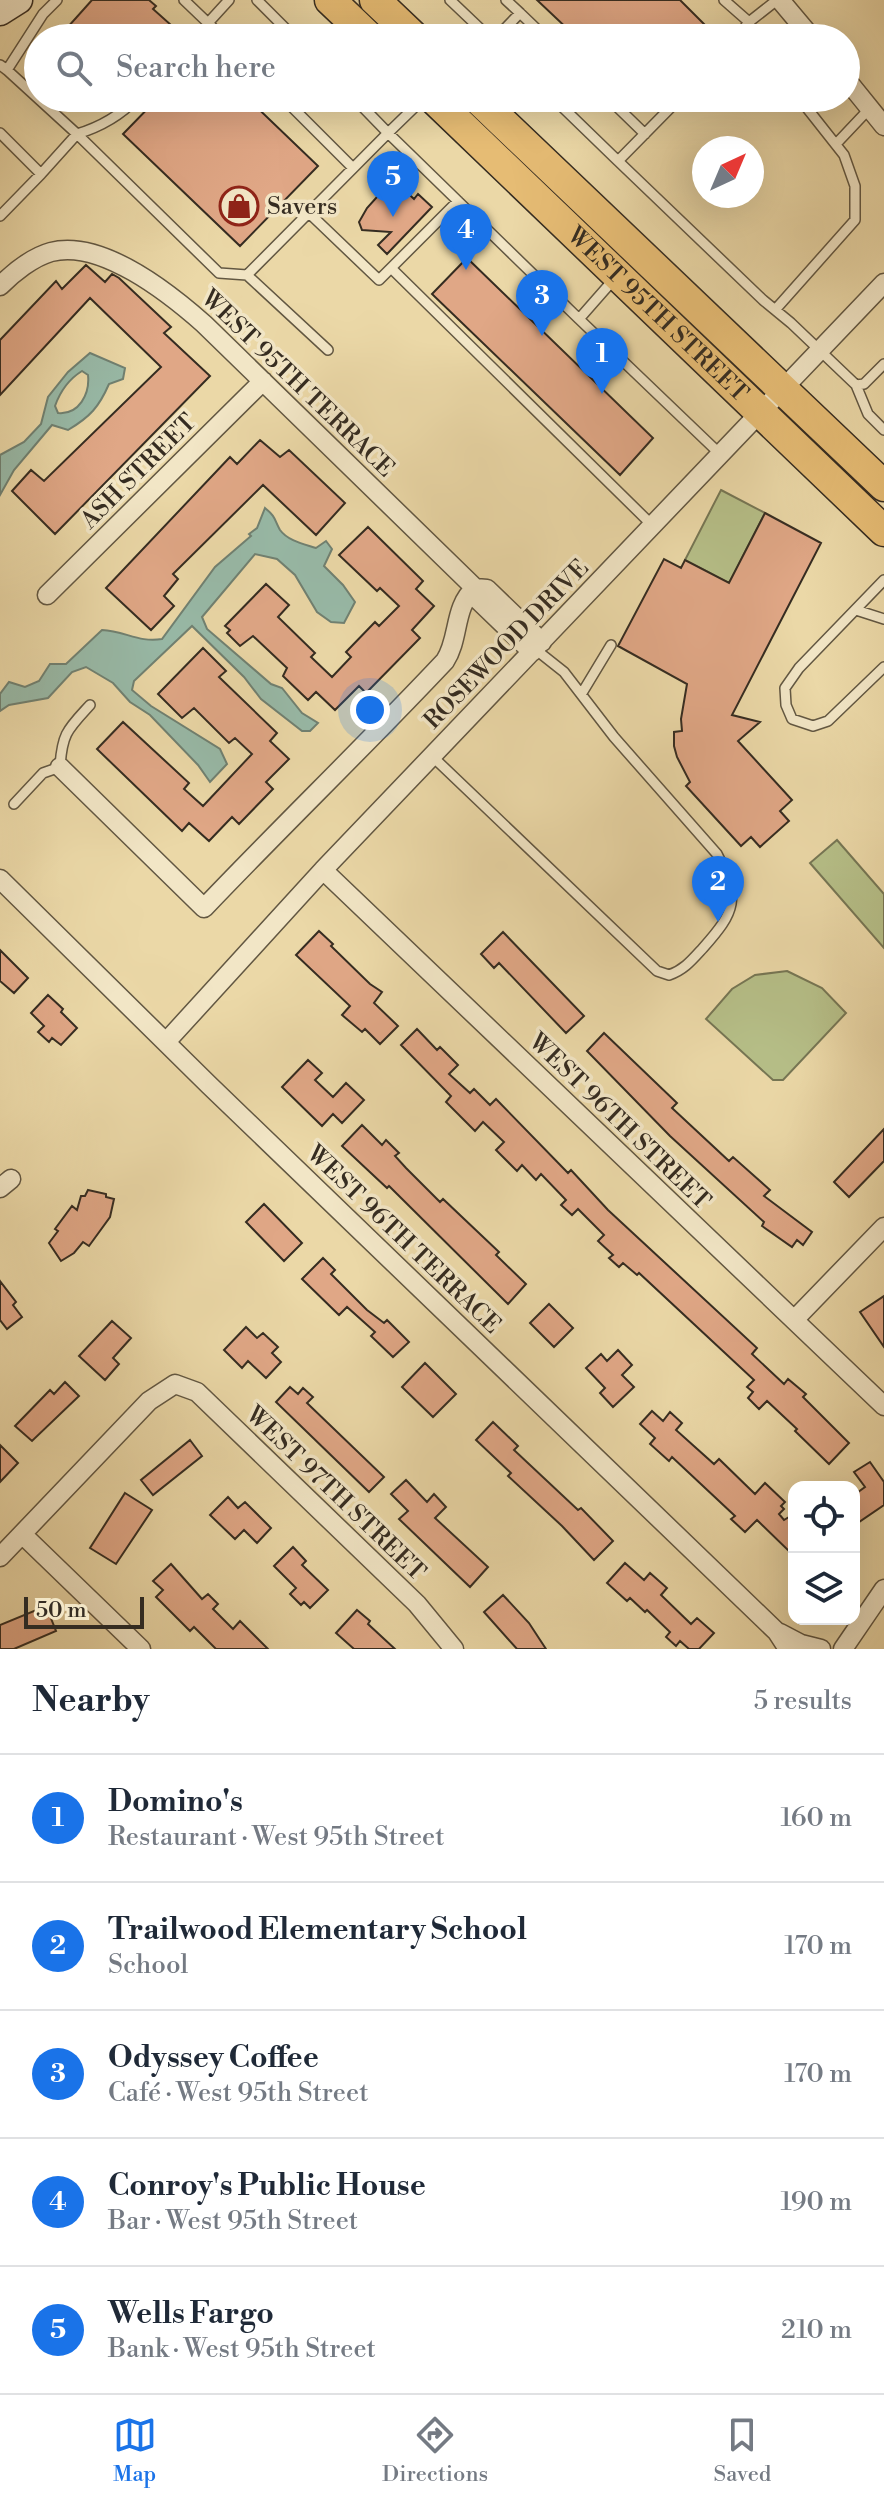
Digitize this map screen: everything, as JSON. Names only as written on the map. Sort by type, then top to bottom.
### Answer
[{"type":"main road","points":[[0,12],[19,0]]},
{"type":"main road","points":[[330,0],[355,24]]},
{"type":"main road","points":[[375,0],[400,24]]},
{"type":"main road","name":"WEST 95TH STREET","points":[[448,112],[618,275],[772,401],[884,486]]},
{"type":"main road","name":"WEST 95TH STREET","points":[[491,112],[772,401],[884,531]]},
{"type":"street","points":[[782,1],[801,24]]},
{"type":"street","points":[[860,96],[884,126]]},
{"type":"street","name":"WEST 95TH TERRACE","points":[[0,286],[33,260],[51,252],[76,251],[103,257],[137,274],[188,309],[475,588],[487,589],[536,648]]},
{"type":"street","name":"ROSEWOOD DRIVE","points":[[166,1042],[323,870],[884,283]]},
{"type":"street","name":"ASH STREET","points":[[47,595],[263,381]]},
{"type":"street","points":[[60,767],[204,908],[445,661],[450,653],[462,605],[475,588]]},
{"type":"street","name":"WEST 96TH STREET","points":[[323,870],[884,1406]]},
{"type":"street","name":"WEST 96TH TERRACE","points":[[0,879],[777,1632],[788,1649]]},
{"type":"street","points":[[794,1320],[884,1227]]},
{"type":"street","name":"WEST 97TH STREET","points":[[22,1534],[149,1401],[175,1384],[197,1392],[417,1604],[454,1649]]},
{"type":"street","points":[[0,1557],[22,1534],[141,1649]]},
{"type":"street","points":[[845,1646],[884,1589]]},
{"type":"street","name":"WEST 96TH TERRACE","points":[[777,1632],[801,1644],[823,1649],[845,1646]]},
{"type":"lane","points":[[36,24],[57,0]]},
{"type":"lane","points":[[184,0],[208,23],[229,0]]},
{"type":"lane","points":[[257,0],[281,24]]},
{"type":"lane","points":[[450,0],[477,24]]},
{"type":"lane","points":[[506,0],[531,24]]},
{"type":"lane","points":[[724,0],[749,22],[782,1]]},
{"type":"lane","points":[[508,24],[520,13]]},
{"type":"lane","points":[[24,40],[4,68],[24,86]]},
{"type":"lane","points":[[836,144],[870,108]]},
{"type":"lane","points":[[53,112],[219,273],[247,275],[328,350]]},
{"type":"lane","points":[[0,216],[77,134],[97,128],[123,112]]},
{"type":"lane","points":[[297,112],[353,168]]},
{"type":"lane","points":[[368,112],[721,455]]},
{"type":"lane","points":[[247,275],[410,112]]},
{"type":"lane","points":[[567,112],[775,310],[860,384],[868,414],[884,430]]},
{"type":"lane","points":[[622,112],[645,134]]},
{"type":"lane","points":[[618,161],[666,112]]},
{"type":"lane","points":[[775,310],[855,220],[855,186],[844,155],[810,112]]},
{"type":"lane","points":[[0,133],[41,174]]},
{"type":"lane","points":[[309,213],[379,280],[458,201]]},
{"type":"lane","points":[[391,268],[653,526]]},
{"type":"lane","points":[[579,319],[618,275]]},
{"type":"lane","points":[[860,384],[884,364]]},
{"type":"lane","points":[[884,580],[799,668],[785,688],[786,705],[792,719],[813,726],[828,721],[884,667]]},
{"type":"lane","points":[[856,610],[884,619]]},
{"type":"lane","points":[[582,693],[611,645]]},
{"type":"lane","points":[[432,756],[657,971],[669,975],[688,965],[722,926],[730,912],[732,892],[728,876],[717,854],[614,737],[582,693],[551,659],[536,648]]},
{"type":"lane","points":[[14,804],[43,773],[60,767],[66,732],[90,705]]},
{"type":"green space","points":[[721,490],[765,513],[729,583],[685,560]]},
{"type":"green space","points":[[837,840],[884,894],[884,948],[810,863]]},
{"type":"green space","points":[[787,971],[822,988],[846,1013],[783,1080],[773,1080],[706,1019],[732,989],[755,975]]},
{"type":"shaded area","points":[[90,353],[125,368],[123,379],[109,384],[93,411],[82,421],[68,430],[52,425],[14,470],[0,495],[0,455],[24,442],[41,424],[48,397],[68,372]],"holes":[[[82,371],[88,375],[82,402],[72,411],[58,413],[55,406],[66,386]]]},
{"type":"shaded area","points":[[265,508],[287,537],[316,548],[326,541],[332,549],[324,566],[355,602],[344,623],[331,622],[317,612],[295,575],[277,559],[255,554],[202,617],[207,629],[271,684],[282,688],[302,713],[318,723],[310,731],[302,731],[261,699],[244,677],[192,626],[134,681],[132,690],[151,706],[220,749],[227,764],[210,782],[198,765],[150,715],[130,702],[113,683],[86,667],[72,672],[48,698],[9,705],[0,711],[0,694],[9,682],[25,687],[39,681],[50,664],[66,664],[102,630],[162,639],[215,567],[251,536],[249,534],[257,528]]},
{"type":"building","points":[[92,0],[149,0],[156,6],[153,9],[170,24],[71,24]]},
{"type":"building","points":[[537,0],[680,0],[704,24],[562,24]]},
{"type":"building","name":"Savers","points":[[144,112],[262,112],[318,166],[240,246],[123,134]]},
{"type":"building","points":[[381,180],[391,189],[397,183],[414,199],[418,194],[432,207],[387,254],[378,245],[391,232],[362,230],[359,222],[377,197],[374,186]]},
{"type":"building","points":[[467,258],[653,438],[620,475],[432,294]]},
{"type":"building","points":[[86,265],[105,282],[112,274],[119,278],[171,327],[164,333],[210,376],[55,534],[12,491],[31,470],[44,481],[161,367],[90,298],[0,395],[0,340],[56,281],[62,289]]},
{"type":"building","points":[[260,440],[280,457],[289,450],[345,503],[316,535],[263,485],[173,574],[178,579],[164,596],[174,606],[151,630],[106,588],[230,457],[237,464]]},
{"type":"building","points":[[765,513],[821,543],[732,715],[760,722],[738,741],[792,800],[780,811],[789,821],[760,847],[751,837],[741,846],[686,786],[690,782],[677,757],[674,732],[682,731],[687,684],[618,646],[664,559],[681,568],[685,560],[729,583]]},
{"type":"building","points":[[368,527],[423,581],[416,589],[434,606],[412,630],[420,638],[366,693],[359,686],[335,710],[316,692],[308,700],[283,676],[287,668],[253,636],[240,646],[227,633],[230,630],[225,626],[266,584],[289,605],[278,617],[315,653],[311,657],[332,677],[351,657],[346,652],[375,622],[379,626],[399,606],[380,588],[377,591],[339,555]]},
{"type":"building","points":[[203,648],[226,671],[219,677],[277,733],[270,741],[289,759],[266,782],[273,789],[239,824],[232,817],[209,841],[189,823],[182,831],[97,749],[123,722],[189,783],[184,789],[203,806],[252,754],[235,738],[229,743],[194,708],[182,718],[158,694]]},
{"type":"building","points":[[319,931],[370,984],[382,992],[374,1003],[398,1026],[380,1044],[365,1029],[362,1032],[342,1015],[350,1006],[296,955]]},
{"type":"building","points":[[503,932],[584,1016],[566,1033],[499,963],[494,968],[481,954]]},
{"type":"building","points":[[0,950],[28,978],[14,993],[0,981]]},
{"type":"building","points":[[48,995],[77,1028],[61,1045],[52,1038],[49,1042],[38,1032],[44,1026],[31,1013]]},
{"type":"building","points":[[417,1029],[437,1050],[440,1047],[458,1065],[449,1074],[470,1093],[474,1089],[490,1105],[496,1099],[568,1173],[571,1170],[608,1210],[757,1348],[752,1354],[784,1384],[788,1379],[806,1394],[803,1397],[849,1443],[829,1464],[767,1401],[759,1409],[748,1398],[753,1392],[747,1387],[754,1380],[639,1273],[637,1275],[623,1263],[619,1267],[609,1258],[613,1255],[598,1241],[604,1235],[578,1209],[572,1215],[561,1205],[566,1200],[541,1174],[536,1180],[522,1165],[517,1171],[496,1150],[504,1142],[483,1122],[475,1131],[446,1102],[451,1096],[401,1045]]},
{"type":"building","points":[[604,1033],[677,1103],[672,1108],[729,1161],[733,1157],[770,1190],[764,1196],[812,1232],[803,1245],[797,1240],[792,1247],[762,1226],[764,1222],[670,1136],[587,1051]]},
{"type":"building","points":[[308,1060],[322,1073],[315,1080],[333,1097],[346,1083],[364,1100],[342,1123],[333,1114],[322,1126],[282,1087]]},
{"type":"building","points":[[362,1125],[382,1145],[386,1140],[399,1153],[395,1156],[406,1168],[440,1202],[443,1199],[499,1252],[496,1255],[526,1284],[508,1304],[389,1186],[387,1188],[342,1146]]},
{"type":"building","points":[[884,1129],[884,1161],[849,1197],[834,1182]]},
{"type":"building","points":[[88,1190],[114,1199],[110,1217],[89,1246],[83,1242],[74,1253],[61,1261],[49,1243],[58,1231],[55,1229],[72,1206],[77,1210],[81,1196],[85,1196]]},
{"type":"building","points":[[264,1204],[302,1243],[284,1261],[246,1222]]},
{"type":"building","points":[[323,1258],[335,1270],[331,1274],[367,1310],[384,1323],[387,1320],[409,1342],[393,1357],[371,1336],[375,1332],[347,1307],[339,1315],[302,1279]]},
{"type":"building","points":[[0,1281],[16,1302],[13,1305],[22,1317],[7,1329],[0,1320]]},
{"type":"building","points":[[884,1296],[884,1347],[860,1312]]},
{"type":"building","points":[[549,1304],[573,1328],[554,1347],[530,1323]]},
{"type":"building","points":[[112,1321],[131,1338],[113,1358],[119,1364],[105,1380],[79,1356]]},
{"type":"building","points":[[246,1327],[257,1338],[263,1333],[278,1347],[272,1353],[281,1362],[266,1378],[248,1361],[242,1368],[224,1350]]},
{"type":"building","points":[[618,1350],[632,1365],[622,1375],[634,1387],[613,1407],[600,1393],[605,1388],[586,1368],[601,1354],[607,1361]]},
{"type":"building","points":[[425,1363],[456,1394],[433,1417],[402,1387]]},
{"type":"building","points":[[65,1382],[79,1396],[32,1441],[15,1426],[50,1390],[54,1394]]},
{"type":"building","points":[[290,1387],[298,1394],[303,1388],[313,1397],[307,1403],[384,1477],[369,1492],[276,1402]]},
{"type":"building","points":[[652,1411],[663,1421],[670,1412],[682,1423],[676,1430],[714,1464],[719,1459],[755,1494],[765,1483],[785,1502],[779,1514],[784,1520],[788,1518],[788,1550],[757,1520],[745,1532],[731,1519],[735,1516],[672,1457],[669,1461],[650,1444],[655,1438],[640,1424]]},
{"type":"building","points":[[493,1422],[518,1446],[514,1450],[578,1510],[581,1508],[613,1541],[594,1560],[508,1476],[511,1473],[476,1440]]},
{"type":"building","points":[[190,1440],[202,1456],[153,1495],[141,1480]]},
{"type":"building","points":[[0,1445],[18,1463],[0,1482]]},
{"type":"building","points":[[870,1462],[884,1482],[884,1505],[860,1521],[860,1491],[865,1487],[854,1472]]},
{"type":"building","points":[[406,1480],[427,1502],[434,1494],[446,1507],[435,1518],[488,1567],[470,1587],[399,1519],[408,1511],[391,1494]]},
{"type":"building","points":[[125,1493],[152,1510],[116,1564],[90,1548]]},
{"type":"building","points":[[228,1497],[238,1508],[245,1502],[271,1528],[257,1543],[244,1530],[235,1539],[210,1515]]},
{"type":"building","points":[[293,1547],[306,1561],[302,1565],[328,1590],[310,1608],[304,1602],[301,1605],[290,1594],[296,1588],[274,1566]]},
{"type":"building","points":[[625,1563],[644,1580],[650,1573],[667,1588],[661,1595],[691,1624],[697,1618],[714,1633],[699,1649],[689,1649],[680,1641],[676,1646],[666,1637],[670,1632],[647,1610],[645,1612],[630,1598],[627,1601],[607,1583]]},
{"type":"building","points":[[171,1564],[202,1599],[208,1594],[218,1604],[213,1609],[233,1629],[240,1621],[268,1649],[216,1649],[194,1627],[190,1631],[156,1597],[163,1590],[153,1581]]},
{"type":"building","points":[[503,1595],[529,1623],[546,1649],[517,1649],[484,1612]]},
{"type":"building","points":[[46,1606],[56,1631],[14,1649],[0,1649],[0,1625]]},
{"type":"building","points":[[357,1610],[395,1649],[354,1649],[336,1633]]},
{"type":"place","name":"Savers","points":[[239,206]]},
{"type":"place","name":"Wells Fargo","points":[[393,217]]},
{"type":"place","name":"Conroy's Public House","points":[[466,270]]},
{"type":"place","name":"Odyssey Coffee","points":[[542,336]]},
{"type":"place","name":"Domino's","points":[[602,394]]},
{"type":"place","name":"Trailwood Elementary School","points":[[718,922]]}]
